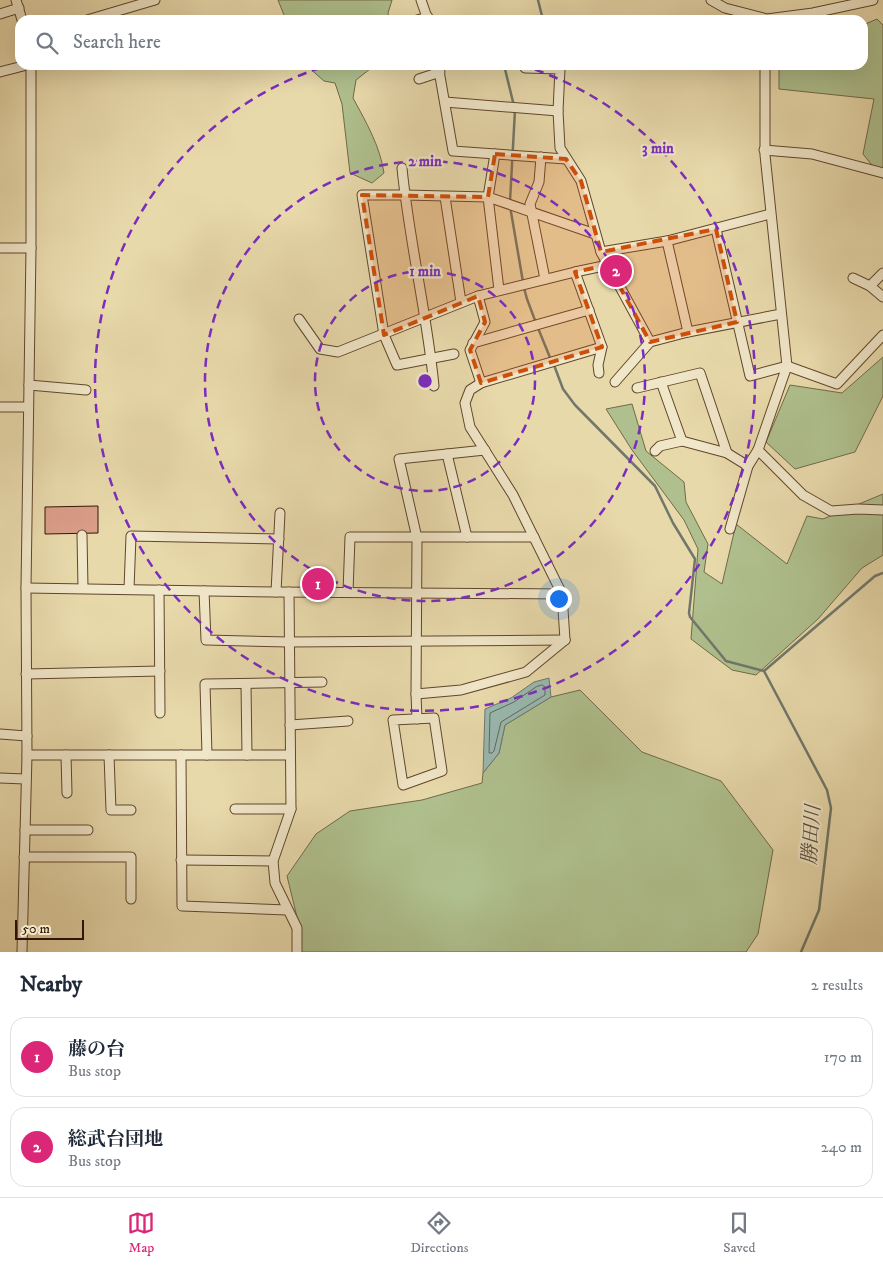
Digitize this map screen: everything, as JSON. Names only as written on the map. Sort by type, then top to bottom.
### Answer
[{"type":"street","points":[[104,15],[154,0]]},
{"type":"street","points":[[421,0],[427,15]]},
{"type":"street","points":[[711,0],[733,10],[752,15]]},
{"type":"street","points":[[798,15],[873,0]]},
{"type":"street","points":[[0,14],[18,4]]},
{"type":"street","points":[[0,72],[15,68]]},
{"type":"street","points":[[22,952],[27,755],[26,588],[31,248],[29,70]]},
{"type":"street","points":[[419,79],[435,70]]},
{"type":"street","points":[[439,70],[454,151],[566,159]]},
{"type":"street","points":[[560,70],[558,111],[560,148],[581,181],[601,252],[650,342]]},
{"type":"street","points":[[730,529],[748,466],[758,450],[787,366],[764,150],[766,70]]},
{"type":"street","points":[[445,102],[558,111]]},
{"type":"street","points":[[764,150],[812,154],[883,173]]},
{"type":"street","points":[[495,154],[488,197],[499,290]]},
{"type":"street","points":[[541,157],[539,182],[530,204],[545,279]]},
{"type":"street","points":[[402,168],[404,195],[426,317],[434,386]]},
{"type":"street","points":[[454,354],[397,365],[384,334],[362,195],[488,197],[595,234]]},
{"type":"street","points":[[445,197],[462,302]]},
{"type":"street","points":[[601,252],[667,241],[770,214]]},
{"type":"street","points":[[716,229],[750,376],[787,366],[837,384],[883,335]]},
{"type":"street","points":[[667,241],[688,332]]},
{"type":"street","points":[[0,248],[31,248]]},
{"type":"street","points":[[299,318],[320,349],[338,352],[478,296],[575,272],[608,266]]},
{"type":"street","points":[[575,272],[602,347],[598,365],[599,373]]},
{"type":"street","points":[[870,286],[883,274]]},
{"type":"street","points":[[853,278],[870,286],[883,297]]},
{"type":"street","points":[[478,296],[485,322],[470,350],[481,383]]},
{"type":"street","points":[[473,344],[589,310]]},
{"type":"street","points":[[615,382],[650,342],[688,332],[781,314]]},
{"type":"street","points":[[565,640],[562,594],[513,495],[470,428],[465,403],[470,390],[481,383],[602,347]]},
{"type":"street","points":[[636,388],[700,373],[727,452]]},
{"type":"street","points":[[661,382],[682,441]]},
{"type":"street","points":[[29,385],[86,390]]},
{"type":"street","points":[[0,407],[28,407]]},
{"type":"street","points":[[655,451],[660,446],[682,441],[727,452],[748,466]]},
{"type":"street","points":[[417,719],[417,538],[399,459],[485,450]]},
{"type":"street","points":[[758,450],[803,495],[831,511],[883,510]]},
{"type":"street","points":[[447,454],[467,537]]},
{"type":"street","points":[[276,592],[280,512]]},
{"type":"street","points":[[82,535],[83,588]]},
{"type":"street","points":[[129,589],[131,536],[279,539]]},
{"type":"street","points":[[348,592],[350,537],[534,537]]},
{"type":"street","points":[[26,588],[562,594]]},
{"type":"street","points":[[159,590],[160,713]]},
{"type":"street","points":[[204,591],[206,640],[288,642],[565,640]]},
{"type":"street","points":[[289,592],[288,684],[291,809],[272,861],[275,883],[297,928],[297,952]]},
{"type":"street","points":[[416,694],[462,690],[526,672],[565,640]]},
{"type":"street","points":[[26,674],[160,671]]},
{"type":"street","points":[[207,755],[205,684],[322,682]]},
{"type":"street","points":[[246,684],[247,755]]},
{"type":"street","points":[[434,718],[442,771],[403,785],[393,720],[417,719],[434,718]]},
{"type":"street","points":[[290,725],[348,722]]},
{"type":"street","points":[[0,734],[27,736]]},
{"type":"street","points":[[27,755],[290,755]]},
{"type":"street","points":[[66,755],[67,793]]},
{"type":"street","points":[[109,755],[111,810],[130,810]]},
{"type":"street","points":[[181,755],[182,906],[287,910]]},
{"type":"street","points":[[0,778],[25,778]]},
{"type":"street","points":[[235,809],[291,809]]},
{"type":"street","points":[[25,830],[88,830]]},
{"type":"street","points":[[24,857],[130,857],[131,898]]},
{"type":"street","points":[[182,860],[272,861]]},
{"type":"highlighted area","points":[[495,154],[566,159],[581,181],[601,252],[716,229],[737,322],[650,342],[608,265],[575,272],[602,347],[481,383],[470,350],[485,322],[478,296],[384,335],[362,195],[488,197]]},
{"type":"green space","points":[[278,0],[392,0],[388,15],[284,15]]},
{"type":"green space","points":[[877,19],[883,25],[883,179],[863,154],[874,99],[779,89],[779,70],[868,70],[868,23]]},
{"type":"green space","points":[[312,70],[369,70],[356,80],[353,98],[372,134],[382,163],[384,173],[372,183],[350,173],[342,104],[335,83],[324,81]]},
{"type":"green space","points":[[883,357],[883,396],[855,452],[795,469],[766,442],[790,385],[842,393]]},
{"type":"green space","points":[[632,404],[646,451],[684,482],[686,502],[708,544],[704,572],[722,584],[736,524],[787,564],[807,516],[823,519],[883,494],[883,555],[862,568],[818,619],[756,675],[732,670],[691,639],[698,549],[684,520],[632,450],[606,409]]},
{"type":"green space","points":[[580,690],[642,752],[721,781],[773,850],[758,934],[746,952],[299,952],[297,917],[287,876],[316,834],[350,811],[422,800],[482,783],[483,773],[499,753],[505,725],[551,697]]},
{"type":"water","points":[[549,678],[551,697],[505,725],[499,753],[483,773],[485,709],[511,698],[534,682]]},
{"type":"building","points":[[98,506],[98,533],[45,534],[45,507]]},
{"type":"waterway","points":[[538,0],[542,15]]},
{"type":"waterway","points":[[505,70],[515,110],[510,201]]},
{"type":"waterway","points":[[510,206],[523,282]]},
{"type":"waterway","points":[[524,288],[536,323]]},
{"type":"waterway","points":[[538,328],[551,360]]},
{"type":"waterway","points":[[554,365],[563,389],[575,405],[655,486],[673,523],[695,559],[690,617],[726,661],[764,671]]},
{"type":"waterway","points":[[764,671],[875,576],[883,573]]},
{"type":"waterway","name":"勝田川","points":[[764,671],[827,790],[831,808],[819,910],[801,952]]},
{"type":"place","name":"総武台団地","points":[[616,271]]},
{"type":"place","name":"藤の台","points":[[318,584]]}]
